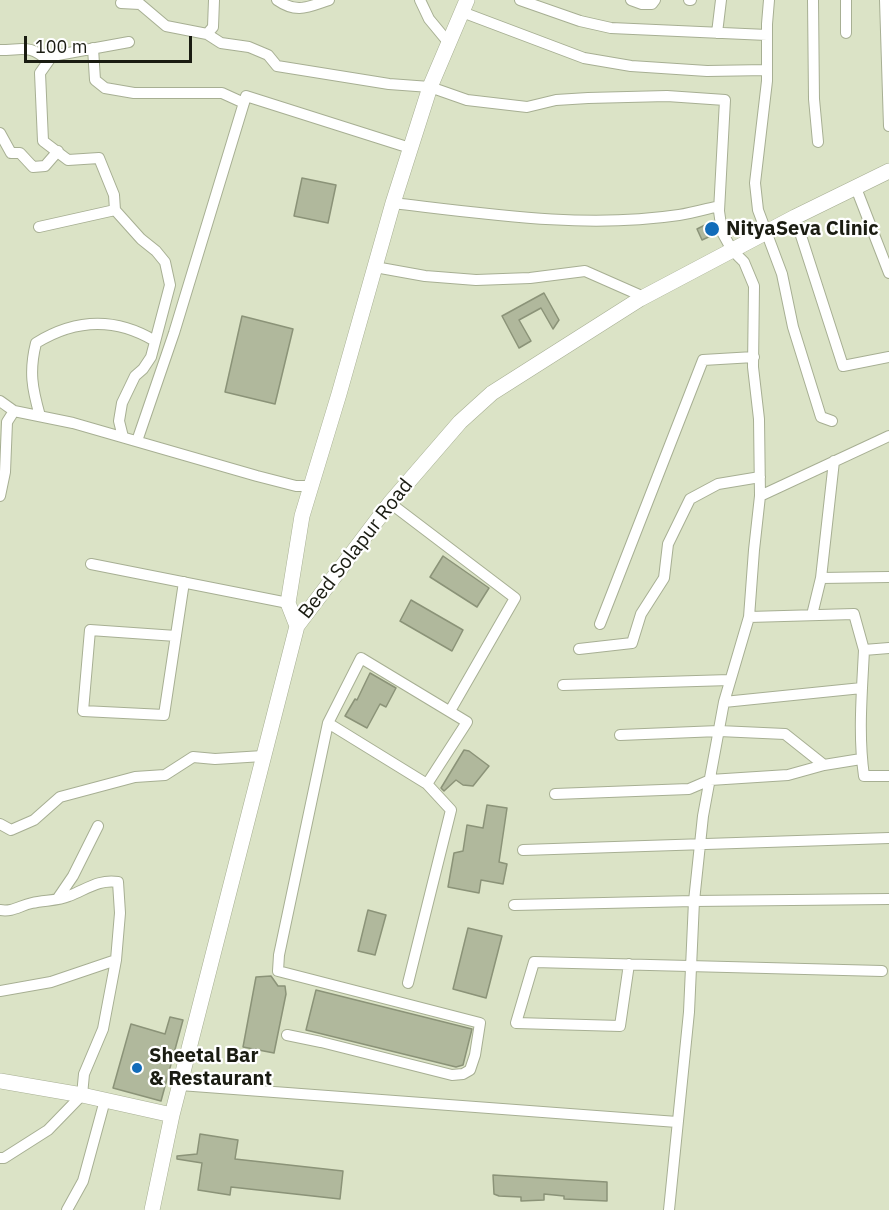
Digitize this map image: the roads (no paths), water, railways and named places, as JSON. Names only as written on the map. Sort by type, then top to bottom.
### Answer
[{"type":"main road","points":[[297,626],[288,603],[302,516],[393,203],[430,87],[464,6]]},
{"type":"main road","name":"Beed Solapur Road","points":[[152,1210],[172,1115],[297,626],[390,503],[460,422],[492,393],[644,297],[795,217],[889,171]]},
{"type":"main road","points":[[0,1081],[82,1095],[172,1115]]},
{"type":"street","points":[[207,34],[213,27],[214,0]]},
{"type":"street","points":[[277,0],[286,7],[300,9],[329,0]]},
{"type":"street","points":[[420,0],[429,19],[448,42]]},
{"type":"street","points":[[520,0],[580,21],[611,28],[767,35]]},
{"type":"street","points":[[631,0],[642,4],[651,4],[655,0]]},
{"type":"street","points":[[717,33],[721,0]]},
{"type":"street","points":[[769,0],[767,70],[755,183],[758,210],[782,274],[793,327],[821,417],[832,421]]},
{"type":"street","points":[[813,0],[814,99],[818,142]]},
{"type":"street","points":[[846,0],[846,33]]},
{"type":"street","points":[[885,0],[889,126]]},
{"type":"street","points":[[121,3],[140,4],[166,26],[207,34],[221,43],[249,47],[267,55],[277,66],[389,84],[430,87],[466,100],[528,106],[556,100],[588,98],[667,96],[725,100],[719,206],[722,232],[732,250],[744,262],[754,286],[754,357],[759,419],[760,496],[749,617],[724,702],[700,844],[694,901],[692,965],[669,1210]]},
{"type":"street","points":[[464,6],[584,58],[631,66],[707,71],[767,70]]},
{"type":"street","points":[[123,437],[118,421],[122,403],[135,376],[151,357],[170,285],[168,271],[165,262],[156,251],[141,239],[115,210],[114,195],[99,158],[68,160],[43,141],[40,73],[52,56],[129,42]]},
{"type":"street","points":[[93,48],[96,80],[105,88],[134,93],[222,93],[244,104]]},
{"type":"street","points":[[0,50],[37,51],[48,61]]},
{"type":"street","points":[[137,441],[174,333],[246,96],[411,148]]},
{"type":"street","points":[[0,134],[11,153],[20,153],[33,168],[45,166],[58,152]]},
{"type":"street","points":[[856,188],[889,273]]},
{"type":"street","points":[[393,203],[493,214],[591,220],[678,215],[719,206]]},
{"type":"street","points":[[39,227],[115,210]]},
{"type":"street","points":[[795,217],[843,366],[889,357]]},
{"type":"street","points":[[375,267],[425,276],[476,280],[530,278],[585,271],[644,297]]},
{"type":"street","points":[[40,416],[32,387],[31,362],[36,343],[51,334],[72,327],[96,323],[114,324],[156,340]]},
{"type":"street","points":[[600,624],[703,360],[754,357]]},
{"type":"street","points":[[0,401],[14,411],[123,437],[296,486],[311,486]]},
{"type":"street","points":[[0,496],[7,422],[14,411]]},
{"type":"street","points":[[760,496],[889,436]]},
{"type":"street","points":[[812,615],[821,578],[834,461]]},
{"type":"street","points":[[579,649],[632,643],[641,614],[664,578],[668,544],[690,499],[718,484],[760,477]]},
{"type":"street","points":[[390,503],[515,598],[450,711]]},
{"type":"street","points":[[91,564],[288,603]]},
{"type":"street","points":[[821,578],[889,577]]},
{"type":"street","points":[[176,636],[90,630],[83,711],[164,715],[176,636],[184,582]]},
{"type":"street","points":[[749,617],[854,614],[864,650],[861,759],[864,776],[889,776]]},
{"type":"street","points":[[864,650],[889,648]]},
{"type":"street","points":[[287,1035],[452,1075],[463,1074],[470,1070],[480,1023],[278,972],[328,723],[361,657],[467,722],[427,784]]},
{"type":"street","points":[[563,685],[730,680]]},
{"type":"street","points":[[724,702],[862,688]]},
{"type":"street","points":[[328,723],[427,784],[451,810],[408,983]]},
{"type":"street","points":[[620,735],[719,731],[785,734],[824,765]]},
{"type":"street","points":[[0,824],[11,830],[34,820],[60,797],[135,777],[165,775],[193,757],[215,759],[263,756]]},
{"type":"street","points":[[555,794],[689,789],[710,780],[788,775],[824,765],[861,759]]},
{"type":"street","points":[[58,898],[73,876],[98,826]]},
{"type":"street","points":[[523,850],[889,838]]},
{"type":"street","points":[[0,910],[10,912],[30,903],[69,896],[84,887],[106,880],[118,882],[120,912],[116,960],[103,1029],[84,1074],[82,1095],[48,1130],[4,1158],[0,1158]]},
{"type":"street","points":[[514,905],[889,899]]},
{"type":"street","points":[[0,992],[51,982],[116,960]]},
{"type":"street","points":[[629,964],[621,1026],[516,1023],[534,962],[692,965],[882,970]]},
{"type":"street","points":[[180,1085],[677,1122]]},
{"type":"street","points":[[68,1210],[83,1181],[105,1100]]},
{"type":"place","name":"NityaSeva Clinic","points":[[712,229]]},
{"type":"place","name":"Sheetal Bar & Restaurant","points":[[137,1068]]}]
